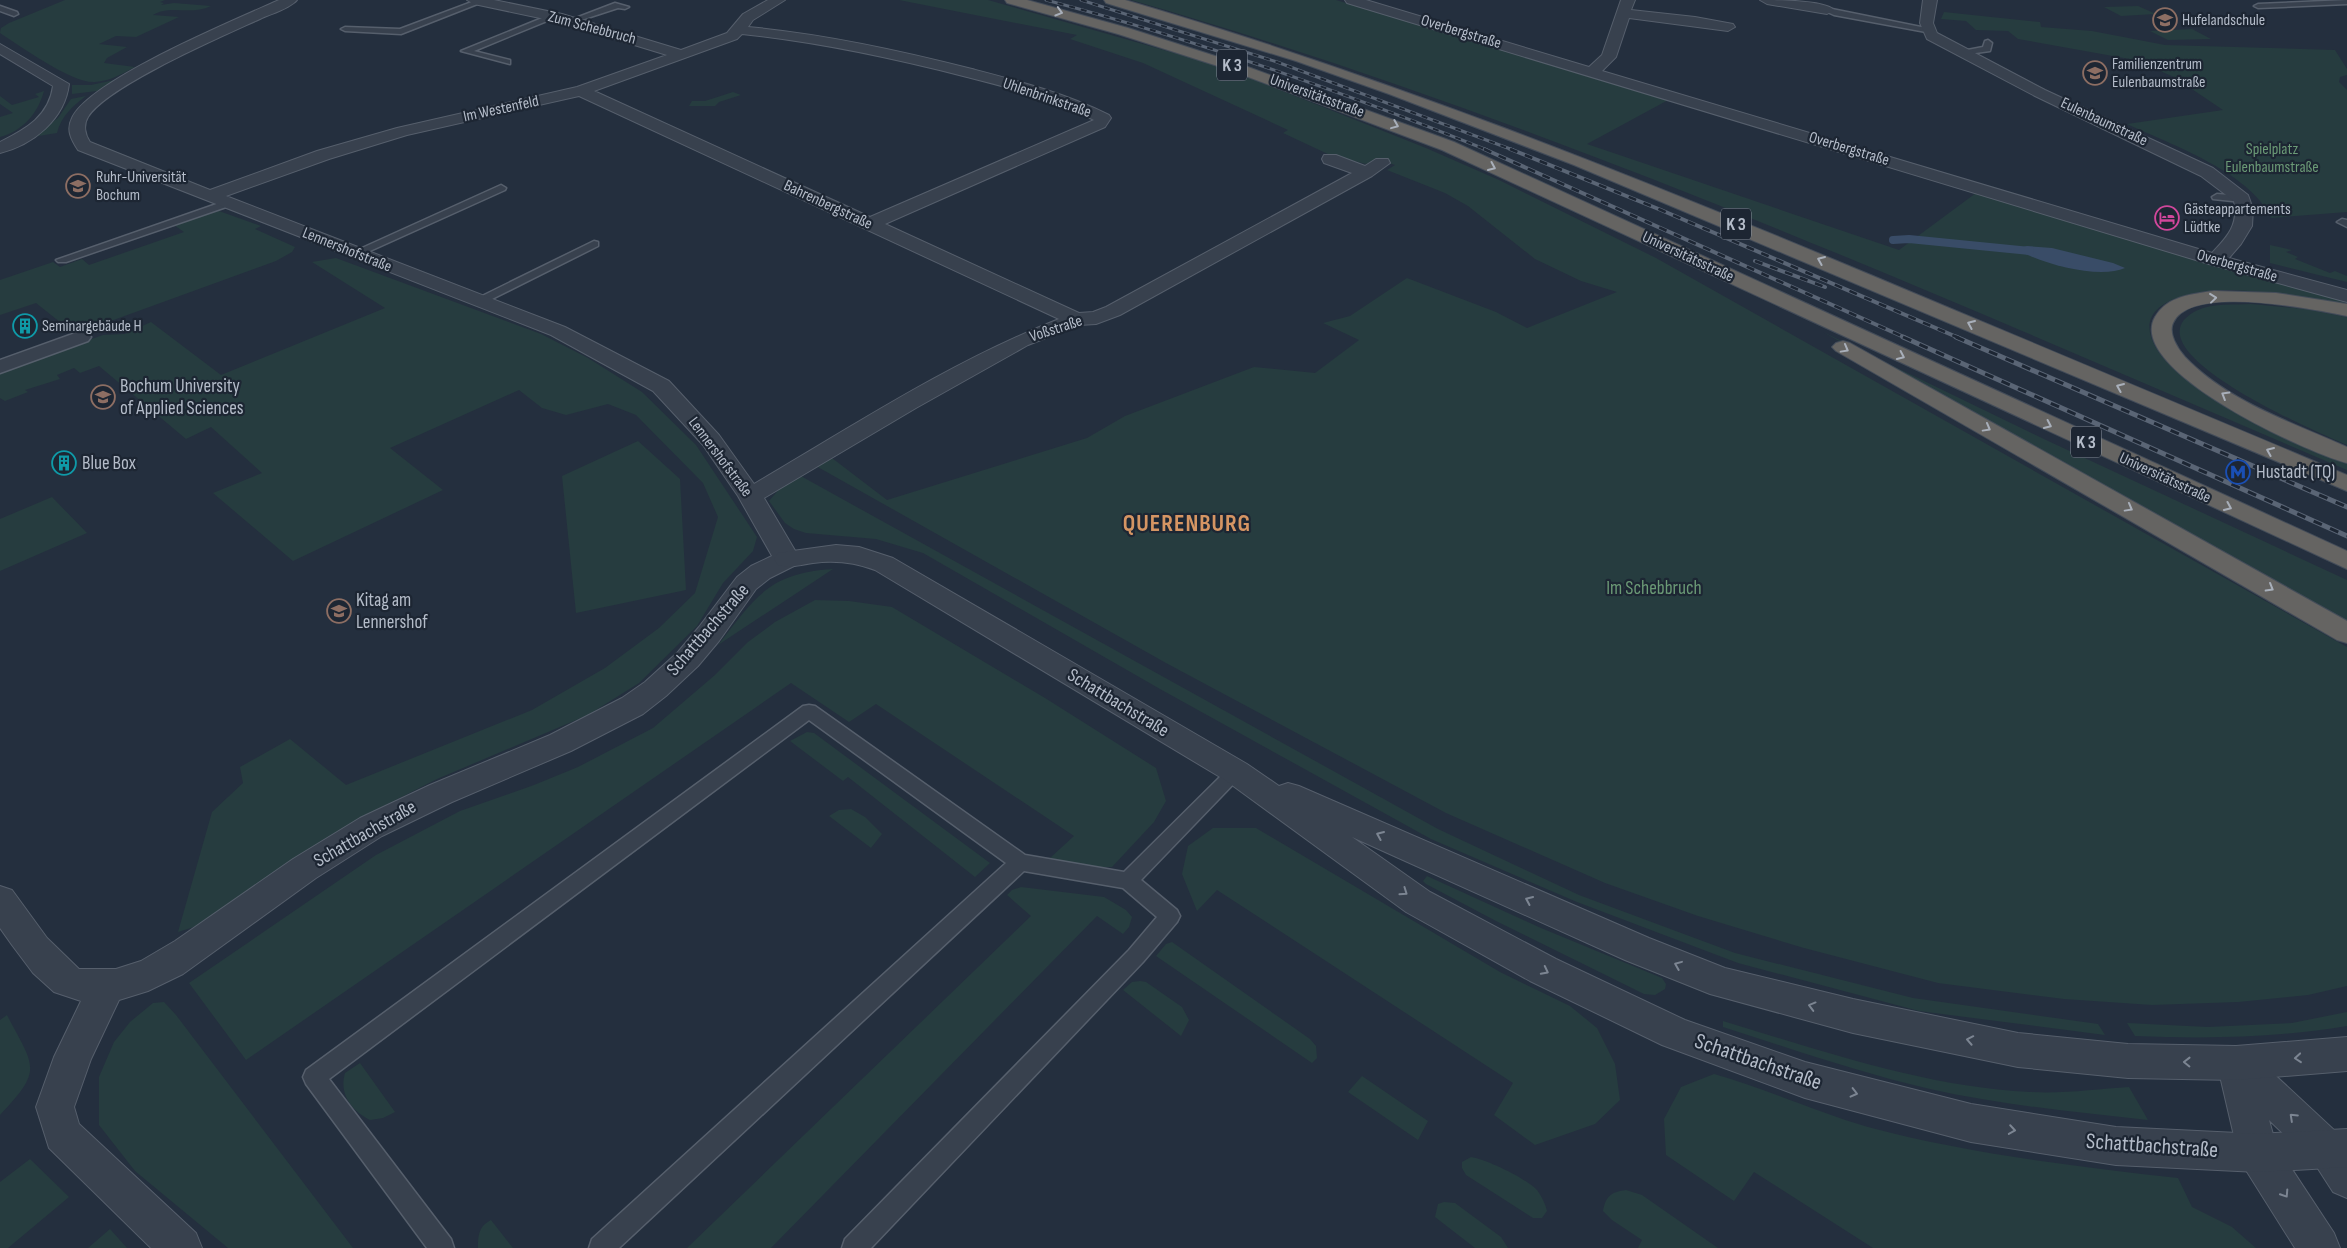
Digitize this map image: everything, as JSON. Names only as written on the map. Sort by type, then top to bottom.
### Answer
[{"type":"highway","name":"Universitätsstraße","points":[[1012,0],[1214,58],[1336,102],[1456,150],[2347,561]]},
{"type":"highway","name":"Universitätsstraße","points":[[1111,0],[1288,53],[1453,112],[1568,156],[1690,205],[2347,484]]},
{"type":"highway","points":[[1714,269],[1786,315],[2347,633]]},
{"type":"highway","points":[[2347,310],[2267,296],[2208,298],[2185,303],[2170,311],[2162,320],[2161,331],[2166,347],[2178,362],[2201,380],[2265,418],[2347,456]]},
{"type":"street","name":"Lennershofstraße","points":[[290,0],[196,44],[105,92],[82,113],[78,123],[76,132],[84,146],[558,331],[661,386],[711,440],[750,496],[787,559]]},
{"type":"street","name":"Zum Schebbruch","points":[[477,0],[554,16],[680,54]]},
{"type":"street","name":"Im Westenfeld","points":[[219,199],[324,155],[403,131],[580,91],[723,40],[740,30],[748,17],[778,0]]},
{"type":"street","name":"Overbergstraße","points":[[1352,0],[2216,260],[2347,296]]},
{"type":"street","points":[[1767,0],[1827,10]]},
{"type":"street","points":[[1926,30],[1930,0]]},
{"type":"street","points":[[1593,71],[1609,57],[1626,6],[1728,27]]},
{"type":"street","name":"Uhlenbrinkstraße","points":[[740,30],[875,52],[939,66],[1018,86],[1071,104],[1103,118],[1099,124],[870,224]]},
{"type":"street","name":"Eulenbaumstraße","points":[[1926,30],[1961,52],[2048,97],[2189,163],[2227,186],[2242,199]]},
{"type":"street","points":[[0,48],[61,84],[61,98],[51,115],[31,131],[0,148]]},
{"type":"street","name":"Bahrenbergstraße","points":[[580,91],[1076,318]]},
{"type":"street","name":"Voßstraße","points":[[750,496],[908,403],[1005,349],[1076,318],[1096,318],[1113,311],[1374,168],[1330,159]]},
{"type":"street","points":[[2216,260],[2241,231],[2246,220],[2242,199]]},
{"type":"street","points":[[0,367],[81,337]]},
{"type":"street","name":"Schattbachstraße","points":[[0,900],[52,969],[73,985],[107,986],[154,973],[171,964],[324,855],[392,816],[452,788],[554,747],[598,725],[646,697],[709,634],[736,594],[754,576],[787,559],[819,553],[845,552],[864,555],[884,564],[1236,772],[1418,902],[1543,970],[1675,1033],[1805,1080],[1971,1123],[2116,1146],[2341,1159]]},
{"type":"street","name":"Schattbachstraße","points":[[1236,772],[1637,949],[1723,983],[1852,1016],[2018,1050],[2128,1061],[2236,1063],[2347,1054]]},
{"type":"street","points":[[107,986],[73,1057],[55,1107],[63,1135],[181,1248]]},
{"type":"street","points":[[2236,1063],[2258,1153],[2319,1248]]},
{"type":"street","points":[[2236,1063],[2341,1159]]},
{"type":"lane","points":[[345,29],[401,32],[477,0]]},
{"type":"lane","points":[[2258,6],[2347,2]]},
{"type":"lane","points":[[572,21],[618,5],[625,7]]},
{"type":"lane","points":[[0,8],[14,14]]},
{"type":"lane","points":[[1827,10],[1834,13],[1926,30]]},
{"type":"lane","points":[[507,62],[465,51],[554,16]]},
{"type":"lane","points":[[1961,52],[1986,50],[1988,43]]},
{"type":"lane","points":[[357,254],[501,188]]},
{"type":"lane","points":[[2217,197],[2242,199]]},
{"type":"lane","points":[[62,260],[219,199]]},
{"type":"lane","points":[[478,301],[594,244]]},
{"type":"lane","points":[[442,1248],[314,1077],[809,711],[1020,862],[1128,881],[1170,916],[1136,956],[854,1248]]},
{"type":"lane","points":[[1128,881],[1211,795],[1236,772]]},
{"type":"lane","points":[[601,1248],[1020,862]]},
{"type":"green space","points":[[65,0],[165,0],[160,2],[164,3],[161,5],[174,3],[211,6],[196,10],[167,10],[160,12],[153,15],[179,17],[136,37],[116,36],[99,44],[127,47],[107,58],[104,63],[135,67],[111,79],[95,82],[85,81],[61,71],[0,33],[1,28],[9,23]]},
{"type":"green space","name":"Im Schebbruch","points":[[899,0],[988,0],[1220,66],[1426,148],[1499,180],[1656,258],[2347,647],[2347,986],[2308,995],[2238,1002],[2152,1005],[2064,999],[1938,983],[1804,948],[1698,916],[1605,883],[1446,813],[1166,663],[816,466],[832,458],[887,500],[1087,438],[1125,416],[1254,367],[1315,373],[1359,340],[1323,323],[1350,316],[1407,278],[1496,312],[1527,328],[1617,292],[1581,281],[1535,259],[1468,206],[1445,193],[1387,170],[1395,165],[1377,159],[1366,164],[1330,155],[1283,133],[1288,130],[1143,63],[1070,39],[1077,35]]},
{"type":"green space","points":[[1131,0],[1336,0],[1670,99],[1587,144],[1899,250],[1976,193],[2100,231],[2347,302],[2347,306],[2277,294],[2218,290],[2183,296],[2168,302],[2156,310],[2150,322],[2151,337],[2161,355],[2184,376],[2347,462],[2347,470],[1897,278],[1746,216],[1594,157],[1441,100],[1287,48]]},
{"type":"green space","points":[[2138,6],[2156,14],[2121,16],[2104,7]]},
{"type":"green space","name":"Spielplatz Eulenbaumstraße","points":[[1944,12],[2040,22],[2041,27],[2092,31],[2165,45],[2335,50],[2347,69],[2347,75],[2340,77],[2339,82],[2347,90],[2347,212],[2271,218],[2261,202],[2246,187],[2228,174],[2187,151],[2127,124],[2223,110],[2174,77],[2135,60],[2018,39],[2008,31],[1976,30],[1966,21],[1941,19]]},
{"type":"green space","points":[[2192,29],[2211,39],[2168,40],[2150,31]]},
{"type":"green space","points":[[119,79],[97,91],[72,94],[72,85],[91,85]]},
{"type":"green space","points":[[44,91],[34,114],[22,126],[0,137],[0,117],[13,113],[0,104],[0,96],[12,105],[39,97],[35,94]]},
{"type":"green space","points":[[733,92],[741,95],[719,102],[715,106],[689,106],[692,101],[705,101]]},
{"type":"green space","points":[[86,96],[65,116],[57,133],[32,137],[58,118],[71,99]]},
{"type":"green space","points":[[219,211],[261,226],[255,229],[295,247],[292,252],[276,261],[75,334],[36,303],[0,315],[0,280],[53,262],[60,267],[82,259],[89,265],[184,232],[174,225]]},
{"type":"green space","points":[[2270,245],[2292,250],[2286,252],[2298,257],[2295,259],[2330,273],[2335,271],[2347,276],[2347,282],[2270,263]]},
{"type":"green space","points":[[336,258],[541,334],[588,358],[642,392],[696,445],[757,537],[753,551],[723,583],[697,626],[639,683],[588,715],[437,779],[368,814],[270,875],[197,926],[178,932],[212,812],[243,783],[240,767],[290,739],[346,785],[532,710],[605,668],[659,628],[695,593],[718,517],[703,483],[636,415],[608,404],[566,415],[542,408],[519,390],[390,448],[443,490],[293,561],[213,493],[262,473],[211,427],[186,439],[99,366],[80,373],[74,368],[57,375],[60,379],[25,390],[28,392],[5,401],[0,398],[0,372],[103,335],[125,334],[151,322],[221,375],[385,308],[312,262]]},
{"type":"green space","points":[[2251,304],[2305,309],[2347,317],[2347,445],[2269,408],[2234,388],[2204,367],[2184,346],[2180,326],[2198,310],[2217,305]]},
{"type":"green space","points":[[1823,332],[2046,440],[2347,580],[2347,623]]},
{"type":"green space","points":[[638,441],[680,479],[686,590],[576,613],[562,476]]},
{"type":"green space","points":[[799,475],[1438,829],[1579,895],[1735,953],[1913,998],[2098,1024],[2105,1035],[1919,1011],[1738,963],[1577,902],[1431,839],[1160,689],[923,553],[876,539],[806,533],[794,529],[785,523],[769,501],[781,487]]},
{"type":"green space","points":[[52,497],[87,533],[0,571],[0,519]]},
{"type":"green space","points":[[833,569],[718,645],[754,601],[778,582],[811,571]]},
{"type":"green space","points":[[815,600],[849,601],[892,607],[1045,698],[1156,768],[1166,801],[1154,822],[1112,867],[1082,867],[1050,858],[1074,836],[876,704],[849,722],[791,683],[246,1060],[189,983],[376,855],[460,811],[578,767],[653,728],[715,675],[748,642],[775,622]]},
{"type":"green space","points":[[807,732],[814,733],[990,863],[975,877],[848,777],[843,781],[790,741]]},
{"type":"green space","points":[[851,809],[865,817],[882,834],[871,848],[829,816],[839,810]]},
{"type":"green space","points":[[1213,828],[1256,828],[1500,972],[1570,1006],[1597,1028],[1615,1064],[1620,1100],[1595,1124],[1535,1145],[1494,1115],[1513,1083],[1217,890],[1197,911],[1182,874],[1188,846]]},
{"type":"green space","points":[[1427,876],[1541,928],[1662,978],[1666,984],[1665,989],[1655,995],[1644,994],[1426,884],[1423,881]]},
{"type":"green space","points":[[1021,887],[1104,897],[1126,910],[1132,917],[1129,927],[1123,934],[1097,916],[771,1248],[687,1248],[1031,916],[1007,895],[1012,890]]},
{"type":"green space","points":[[1172,942],[1310,1039],[1316,1046],[1317,1058],[1312,1063],[1156,956],[1166,944]]},
{"type":"green space","points":[[1132,982],[1146,982],[1182,1007],[1189,1020],[1181,1036],[1123,990]]},
{"type":"green space","points":[[164,1002],[176,1015],[353,1248],[228,1248],[135,1171],[99,1125],[99,1077],[114,1042],[130,1022],[153,1003]]},
{"type":"green space","points":[[2347,1012],[2347,1026],[2241,1037],[2135,1036],[2127,1023],[2208,1027],[2292,1023]]},
{"type":"green space","points":[[7,1015],[28,1057],[30,1067],[29,1077],[23,1087],[0,1115],[0,1020]]},
{"type":"green space","points":[[1723,1021],[1875,1066],[1952,1083],[2030,1092],[2067,1092],[2129,1087],[2148,1120],[2011,1104],[1957,1095],[1904,1083],[1723,1027]]},
{"type":"green space","points":[[360,1063],[395,1112],[383,1118],[370,1120],[357,1111],[348,1101],[344,1088],[345,1073]]},
{"type":"green space","points":[[1714,1074],[1868,1127],[1944,1145],[2100,1169],[2178,1178],[2192,1207],[2232,1227],[2256,1248],[1873,1248],[1754,1172],[1734,1201],[1666,1155],[1664,1119],[1681,1087]]},
{"type":"green space","points":[[1362,1076],[1428,1121],[1418,1140],[1348,1092]]},
{"type":"green space","points":[[1471,1157],[1496,1165],[1516,1175],[1537,1190],[1547,1211],[1542,1218],[1533,1218],[1466,1175],[1462,1168],[1462,1162]]},
{"type":"green space","points":[[30,1159],[69,1197],[8,1248],[0,1248],[0,1182]]},
{"type":"green space","points":[[1626,1190],[1642,1195],[1718,1248],[1638,1248],[1642,1240],[1612,1220],[1603,1211],[1610,1195]]},
{"type":"green space","points":[[1444,1202],[1455,1203],[1501,1237],[1508,1248],[1475,1248],[1435,1217],[1438,1204]]},
{"type":"green space","points":[[491,1220],[513,1248],[478,1248],[480,1231]]},
{"type":"green space","points":[[110,1229],[127,1248],[88,1248]]},
{"type":"water","points":[[2027,246],[2052,248],[2113,263],[2125,268],[2100,272],[2069,268],[2039,260],[2016,249]]},
{"type":"waterway","points":[[1893,240],[1909,239],[2030,251]]},
{"type":"railway","points":[[1046,0],[1158,32],[1269,68],[1487,150]]},
{"type":"railway","points":[[1081,0],[1277,62],[1513,150]]},
{"type":"railway","points":[[1484,149],[1906,338]]},
{"type":"railway","points":[[1510,149],[1661,210],[1959,338]]},
{"type":"railway","points":[[1755,261],[1825,287]]},
{"type":"railway","points":[[1903,337],[2347,536]]},
{"type":"railway","points":[[1956,337],[2347,507]]},
{"type":"place","name":"Hufelandschule","points":[[2165,20]]},
{"type":"place","name":"Familienzentrum Eulenbaumstraße","points":[[2095,73]]},
{"type":"place","name":"Ruhr-Universität Bochum","points":[[78,186]]},
{"type":"place","name":"Gästeappartements Lüdtke","points":[[2167,218]]},
{"type":"place","name":"Seminargebäude H","points":[[25,326]]},
{"type":"place","name":"Bochum University of Applied Sciences","points":[[103,397]]},
{"type":"place","name":"Blue Box","points":[[64,463]]},
{"type":"place","name":"Hustadt (TQ)","points":[[2238,472]]},
{"type":"place","name":"Kitag am Lennershof","points":[[339,611]]},
{"type":"district","name":"QUERENBURG","points":[[1187,523]]}]
